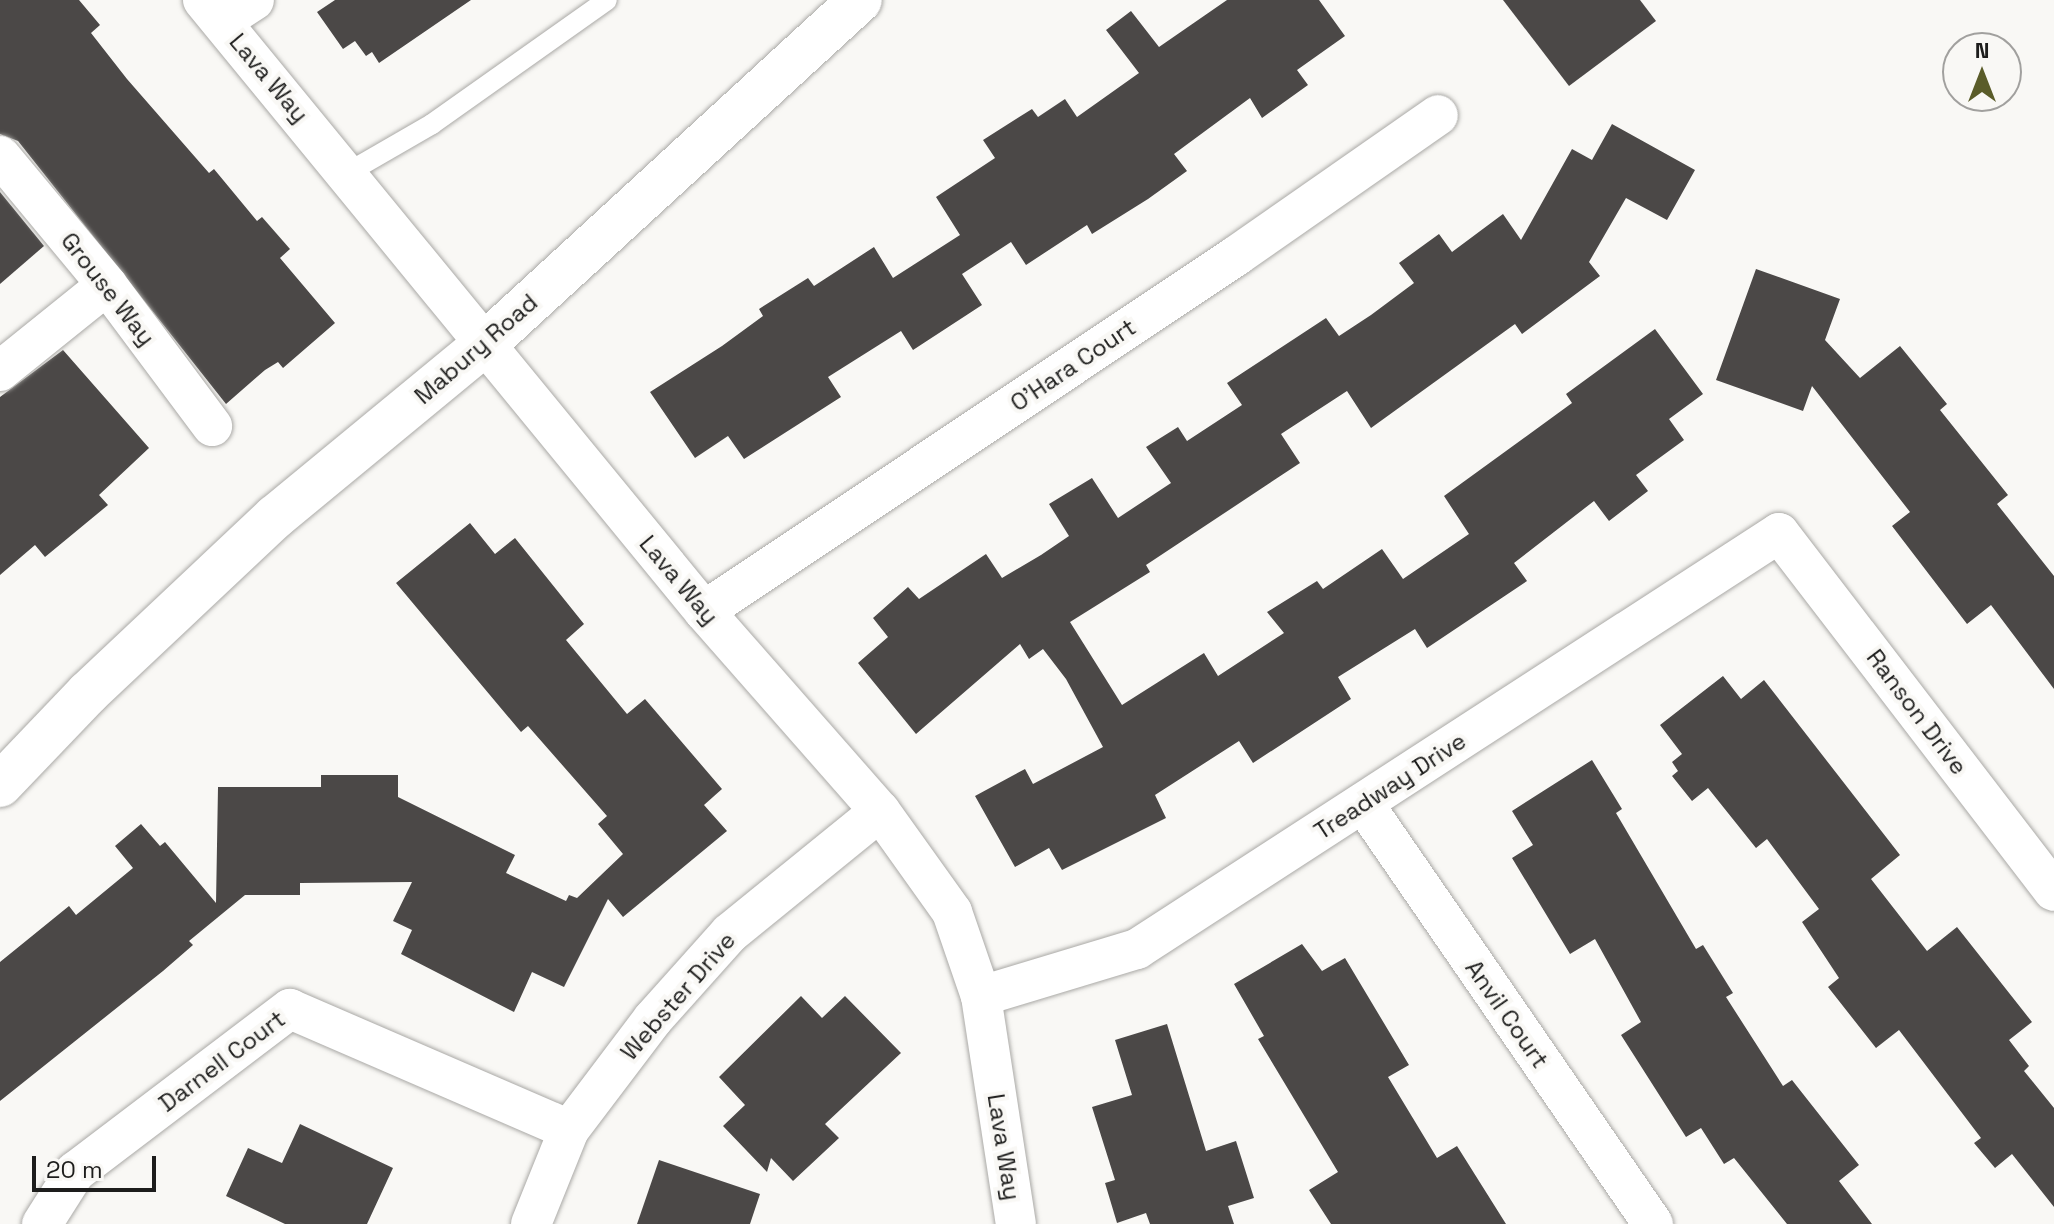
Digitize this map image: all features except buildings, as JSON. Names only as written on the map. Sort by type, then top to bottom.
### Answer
[{"type":"main road","name":"Mabury Road","points":[[0,785],[88,693],[275,517],[484,345],[860,0]]},
{"type":"main road","name":"Mabury Road","points":[[0,745],[88,693]]},
{"type":"street","name":"Lava Way","points":[[226,7],[484,345],[704,611],[880,811],[952,912],[981,996],[1016,1224]]},
{"type":"street","name":"O'Hara Court","points":[[704,611],[1236,256],[1438,115]]},
{"type":"street","name":"Grouse Way","points":[[0,156],[107,285],[212,426]]},
{"type":"street","points":[[0,371],[107,285]]},
{"type":"street","name":"Treadway Drive","points":[[981,996],[1137,949],[1779,533]]},
{"type":"street","name":"Ranson Drive","points":[[1779,533],[2054,891]]},
{"type":"street","name":"Anvil Court","points":[[1363,803],[1653,1224]]},
{"type":"street","name":"Webster Drive","points":[[531,1224],[569,1130],[653,1019],[730,933],[880,811]]},
{"type":"street","name":"Darnell Court","points":[[42,1224],[75,1172],[290,1009],[569,1130]]},
{"type":"lane","points":[[349,172],[432,124],[607,0]]}]
